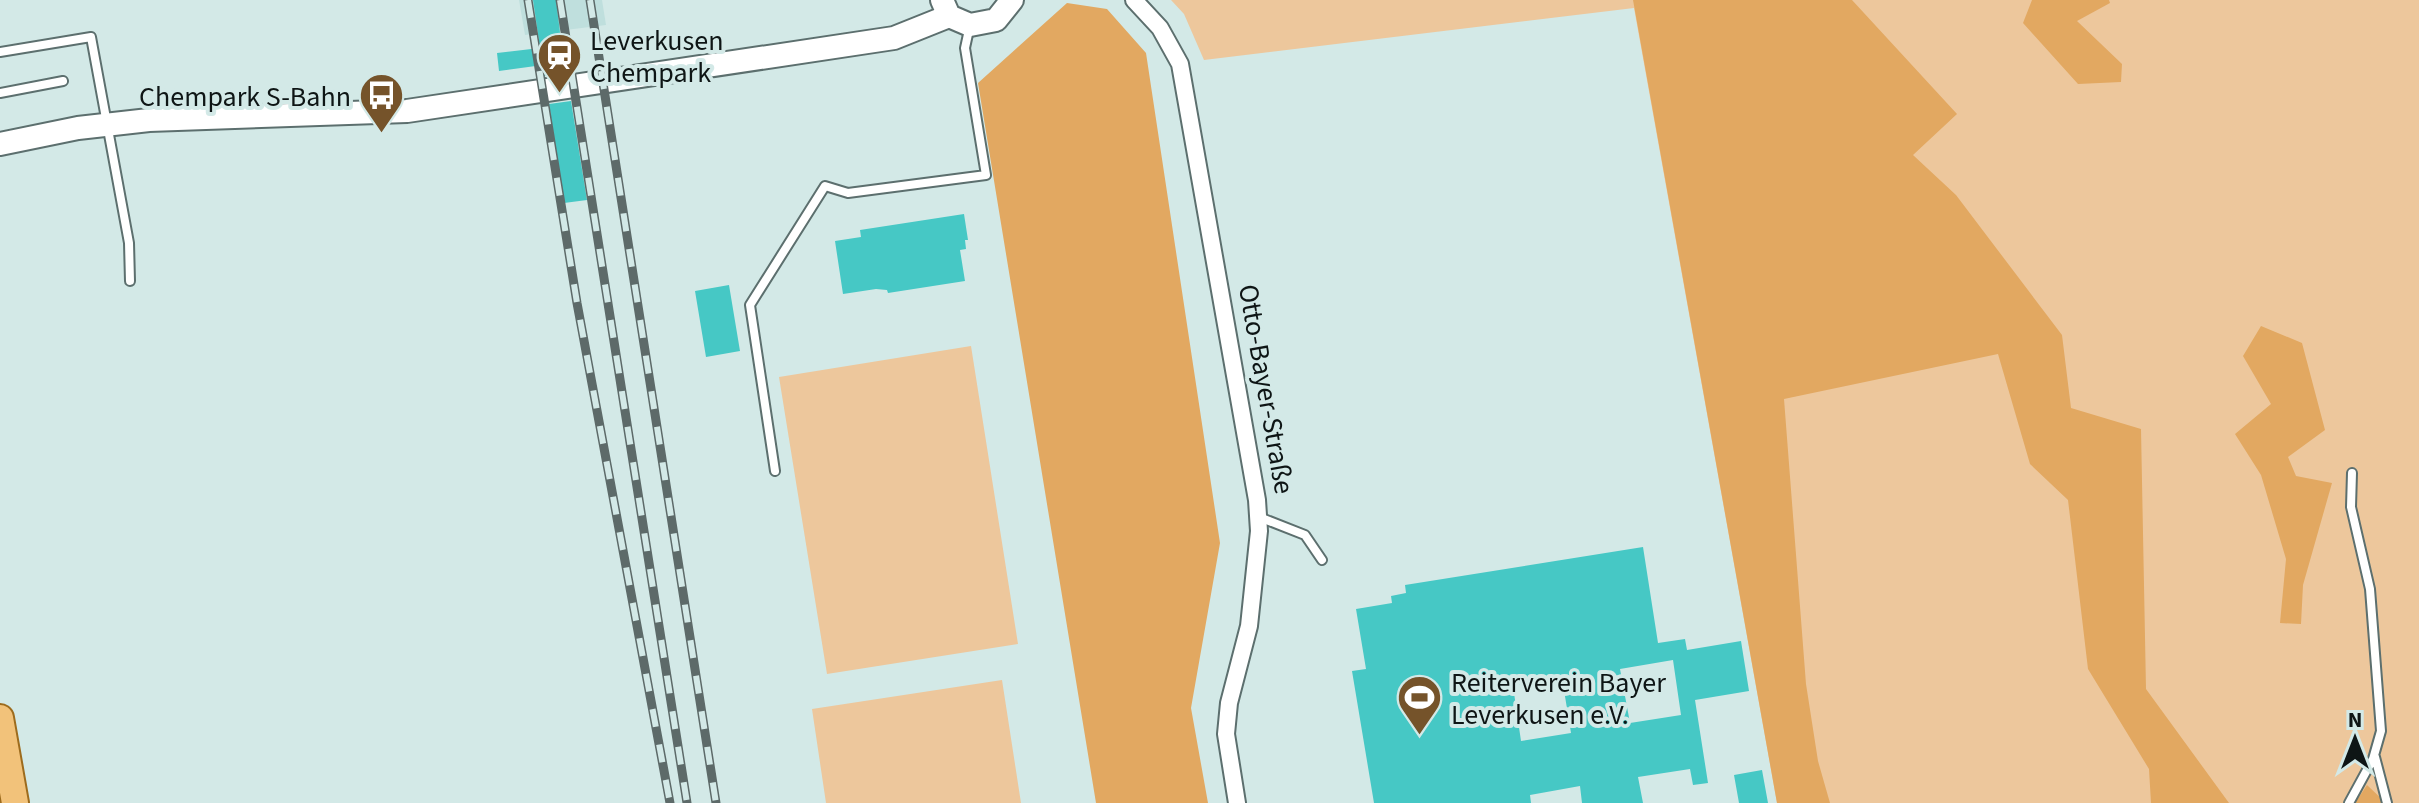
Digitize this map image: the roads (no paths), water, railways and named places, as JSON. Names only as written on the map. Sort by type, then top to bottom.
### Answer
[{"type":"main road","points":[[0,718],[15,803]]},
{"type":"street","points":[[0,144],[105,124],[407,111],[894,38],[945,8],[970,25],[996,20],[1012,0]]},
{"type":"street","name":"Otto-Bayer-Straße","points":[[1134,0],[1160,28],[1180,64],[1259,517],[1249,626],[1229,703],[1226,734],[1237,803]]},
{"type":"lane","points":[[775,471],[750,305],[825,186],[848,193],[986,175],[965,48],[970,25]]},
{"type":"lane","points":[[0,52],[91,37],[129,243],[130,281]]},
{"type":"lane","points":[[0,93],[63,81]]},
{"type":"lane","points":[[2349,803],[2375,753],[2381,731],[2376,641],[2370,589],[2351,507],[2352,473]]},
{"type":"lane","points":[[1259,517],[1305,535],[1322,560]]},
{"type":"lane","points":[[2375,753],[2387,803]]},
{"type":"railway","points":[[528,0],[577,303],[670,803]]},
{"type":"railway","points":[[560,0],[687,803]]},
{"type":"railway","points":[[590,0],[716,803]]},
{"type":"place","name":"Leverkusen Chempark","points":[[559,95]]},
{"type":"place","name":"Chempark S-Bahn","points":[[382,135]]},
{"type":"place","name":"Reiterverein Bayer Leverkusen e.V.","points":[[1420,737]]}]
